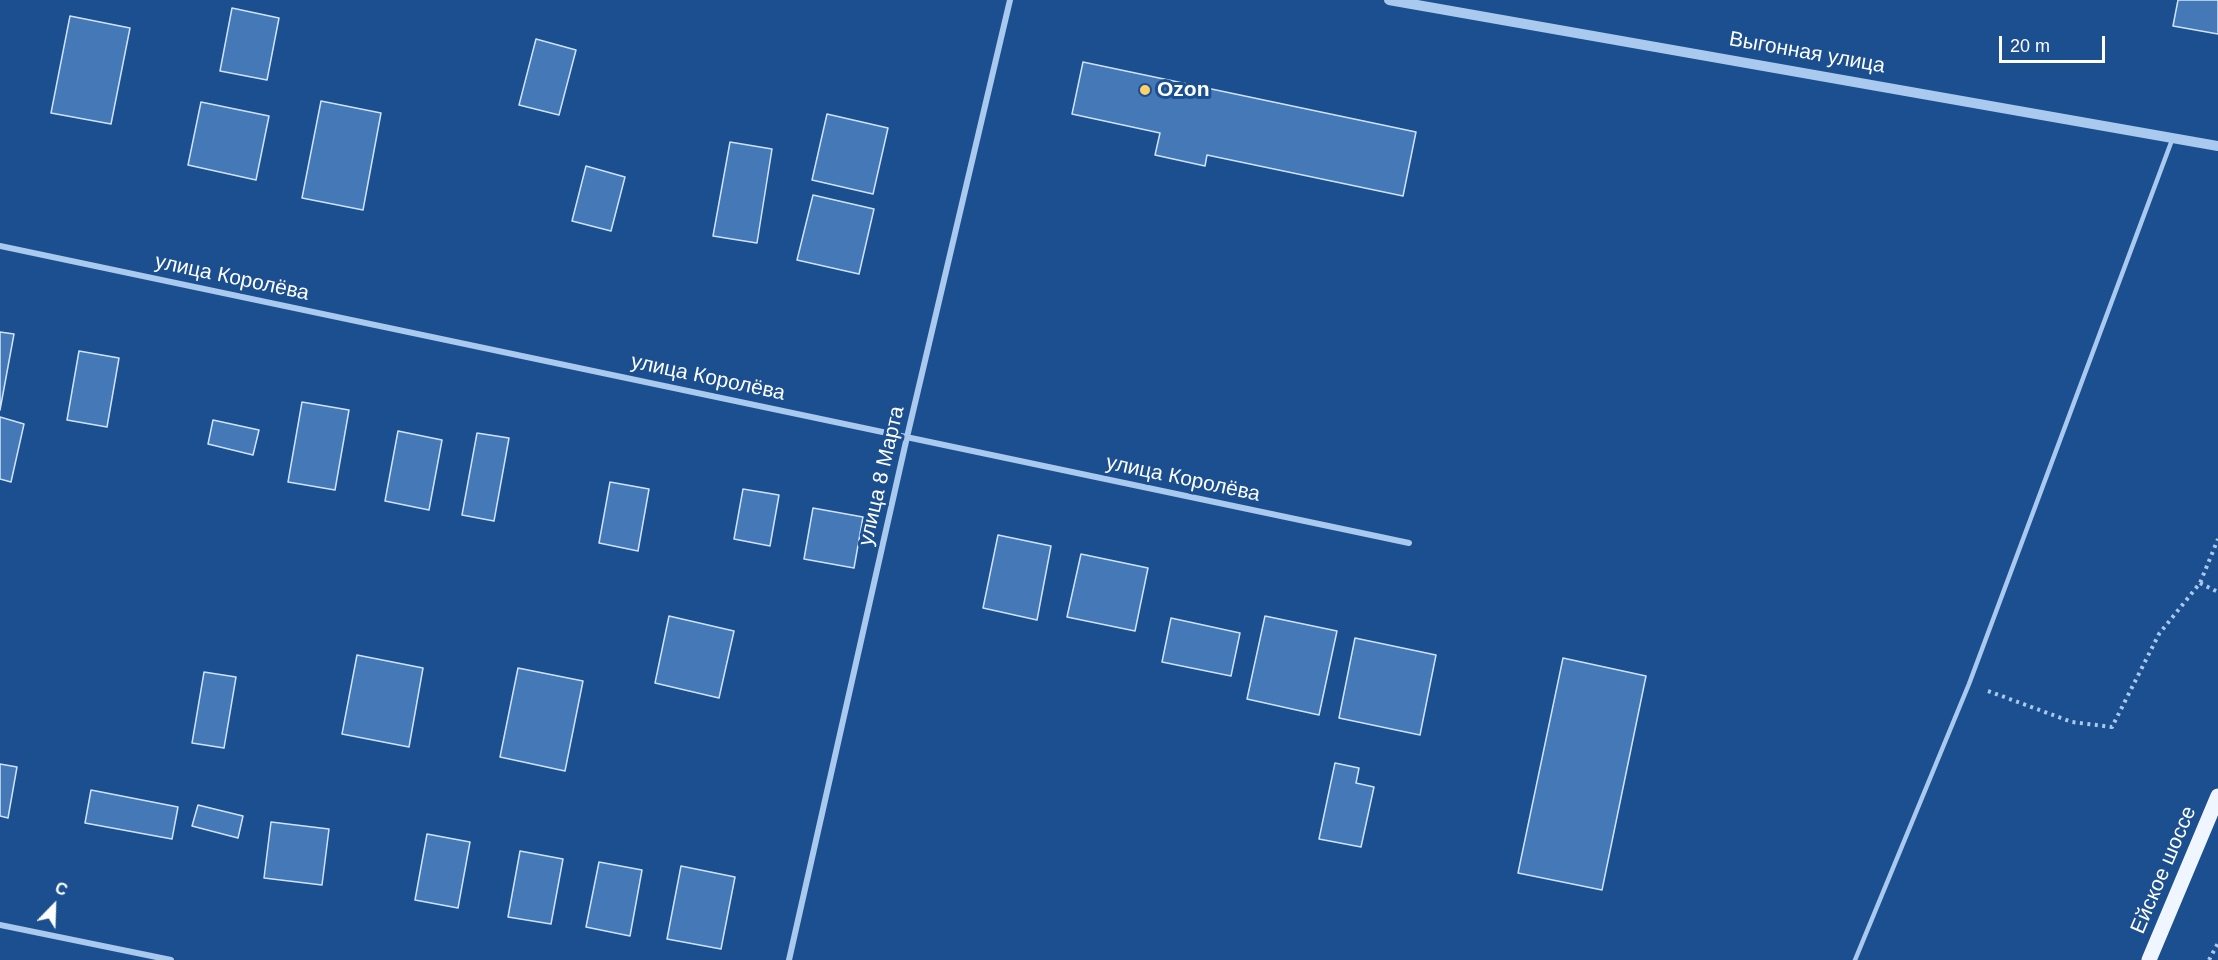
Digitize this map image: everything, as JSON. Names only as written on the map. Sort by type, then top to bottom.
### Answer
[{"type":"main road","name":"Ейское шоссе","points":[[2149,960],[2218,796]]},
{"type":"street","name":"улица 8 Марта","points":[[789,960],[907,437],[1010,0]]},
{"type":"street","name":"Выгонная улица","points":[[1389,0],[2218,146]]},
{"type":"street","name":"улица Королёва","points":[[0,246],[1409,543]]},
{"type":"street","points":[[0,925],[171,960]]},
{"type":"lane","points":[[1854,960],[1969,684],[2173,137]]},
{"type":"path","points":[[1969,684],[2072,722],[2112,727],[2159,634],[2200,583],[2218,539]]},
{"type":"path","points":[[2200,583],[2218,592]]},
{"type":"path","points":[[2209,960],[2218,943]]},
{"type":"building","points":[[2178,0],[2218,0],[2218,34],[2173,26]]},
{"type":"building","points":[[232,8],[279,18],[267,80],[220,71]]},
{"type":"building","points":[[70,16],[130,28],[111,124],[51,113]]},
{"type":"building","points":[[536,39],[576,50],[559,115],[519,105]]},
{"type":"building","points":[[1083,62],[1416,132],[1403,196],[1207,155],[1205,166],[1155,155],[1160,133],[1072,114]]},
{"type":"building","points":[[321,101],[381,113],[363,210],[302,198]]},
{"type":"building","points":[[201,102],[269,116],[256,180],[188,165]]},
{"type":"building","points":[[827,114],[888,128],[873,194],[812,180]]},
{"type":"building","points":[[730,142],[772,149],[757,243],[713,236]]},
{"type":"building","points":[[586,166],[625,177],[611,231],[572,221]]},
{"type":"building","points":[[813,195],[874,209],[859,274],[797,260]]},
{"type":"building","points":[[0,332],[14,334],[0,410]]},
{"type":"building","points":[[79,351],[119,358],[107,427],[67,420]]},
{"type":"building","points":[[302,402],[349,410],[335,490],[288,482]]},
{"type":"building","points":[[0,417],[24,424],[11,482],[0,479]]},
{"type":"building","points":[[213,420],[259,430],[253,455],[208,444]]},
{"type":"building","points":[[398,431],[442,440],[429,510],[385,501]]},
{"type":"building","points":[[477,433],[509,438],[494,521],[462,515]]},
{"type":"building","points":[[610,482],[649,489],[638,551],[599,543]]},
{"type":"building","points":[[743,489],[779,495],[770,546],[734,539]]},
{"type":"building","points":[[813,508],[863,517],[854,568],[804,559]]},
{"type":"building","points":[[998,535],[1051,546],[1037,620],[983,608]]},
{"type":"building","points":[[1081,554],[1148,568],[1135,631],[1067,617]]},
{"type":"building","points":[[669,616],[734,631],[719,698],[655,683]]},
{"type":"building","points":[[1265,616],[1337,631],[1319,715],[1247,699]]},
{"type":"building","points":[[1171,618],[1240,633],[1231,676],[1162,662]]},
{"type":"building","points":[[1355,638],[1436,655],[1420,735],[1339,718]]},
{"type":"building","points":[[357,655],[423,668],[409,747],[342,734]]},
{"type":"building","points":[[1563,658],[1646,676],[1602,890],[1518,873]]},
{"type":"building","points":[[518,668],[583,681],[565,771],[500,757]]},
{"type":"building","points":[[204,672],[236,677],[224,748],[192,743]]},
{"type":"building","points":[[1335,763],[1359,768],[1356,783],[1374,787],[1361,847],[1319,839]]},
{"type":"building","points":[[0,764],[17,767],[8,818],[0,816]]},
{"type":"building","points":[[91,790],[178,807],[172,839],[85,823]]},
{"type":"building","points":[[198,805],[243,816],[238,838],[192,826]]},
{"type":"building","points":[[271,822],[329,829],[322,885],[264,878]]},
{"type":"building","points":[[427,834],[470,842],[458,908],[415,900]]},
{"type":"building","points":[[520,851],[563,859],[551,924],[508,917]]},
{"type":"building","points":[[599,862],[642,870],[630,936],[586,927]]},
{"type":"building","points":[[681,866],[735,877],[721,949],[667,939]]},
{"type":"place","name":"Ozon","points":[[1145,90]]}]
